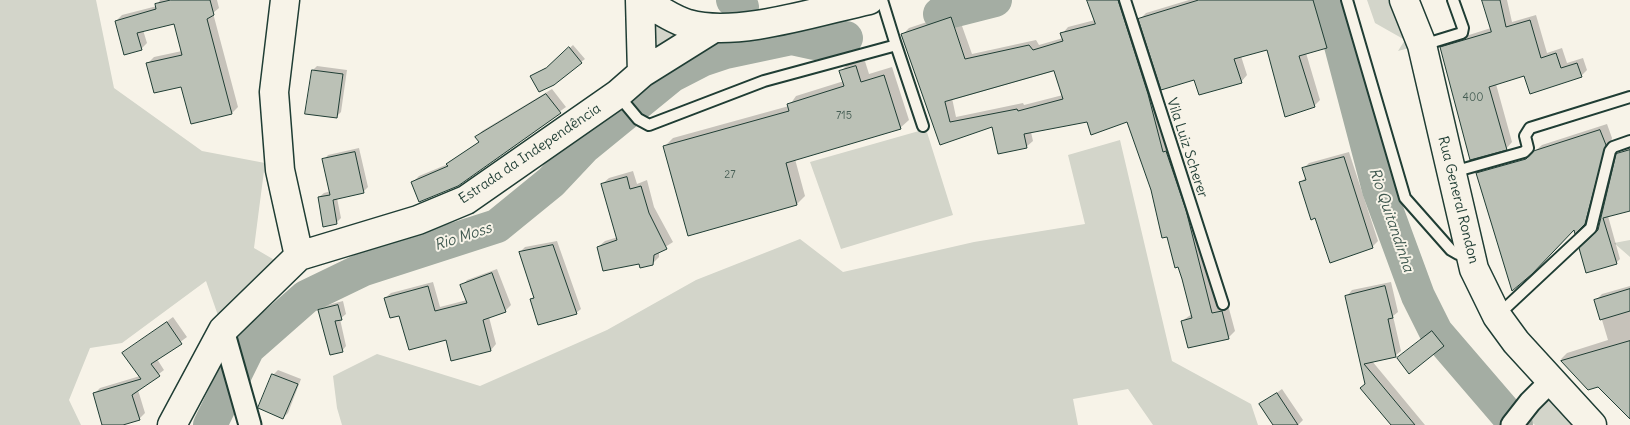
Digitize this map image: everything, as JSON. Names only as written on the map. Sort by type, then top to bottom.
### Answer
[{"type":"street","points":[[285,0],[274,92],[280,170],[299,256]]},
{"type":"street","points":[[640,0],[642,73]]},
{"type":"street","points":[[644,0],[665,14],[688,24],[714,28],[738,28],[869,0]]},
{"type":"street","name":"Rua General Rondon","points":[[1404,0],[1422,45],[1474,269],[1497,316],[1516,342],[1592,425]]},
{"type":"street","name":"Estrada da Independência","points":[[172,425],[223,331],[299,256],[418,220],[466,200],[625,104],[642,73],[714,28]]},
{"type":"street","points":[[223,331],[250,425]]},
{"type":"street","points":[[1512,425],[1530,402],[1551,381]]},
{"type":"lane","points":[[882,0],[923,126]]},
{"type":"lane","name":"Vila Luiz Scherer","points":[[1125,0],[1222,304]]},
{"type":"lane","points":[[1347,0],[1405,198],[1451,250],[1458,254],[1469,252]]},
{"type":"lane","points":[[1422,45],[1462,33],[1453,0]]},
{"type":"lane","points":[[625,104],[644,123],[649,124],[764,81],[893,46],[895,42]]},
{"type":"lane","points":[[1450,172],[1524,152],[1528,148],[1526,136],[1530,128],[1630,97]]},
{"type":"lane","points":[[1497,316],[1591,228],[1610,151],[1613,146],[1630,141]]},
{"type":"shaded area","points":[[0,0],[96,0],[114,88],[202,151],[265,163],[254,248],[283,265],[222,327],[206,281],[122,343],[90,348],[69,400],[81,425],[0,425]]},
{"type":"shaded area","points":[[1367,0],[1396,0],[1409,48],[1398,51],[1405,40],[1375,23]]},
{"type":"shaded area","points":[[655,22],[680,32],[655,52]]},
{"type":"shaded area","points":[[926,129],[953,215],[841,249],[810,162]]},
{"type":"shaded area","points":[[1120,140],[1172,361],[1251,404],[1258,425],[1153,425],[1128,389],[1073,399],[1078,425],[342,425],[337,408],[333,376],[377,354],[480,386],[607,330],[696,280],[800,239],[843,272],[974,242],[1085,224],[1068,155]]},
{"type":"shaded area","points":[[1630,240],[1630,257],[1614,243]]},
{"type":"shaded area","points":[[1550,392],[1581,425],[1535,425],[1528,419]]},
{"type":"building","points":[[171,0],[210,0],[214,15],[207,19],[232,114],[191,124],[181,87],[154,93],[146,63],[182,55],[174,24],[137,33],[142,50],[124,55],[115,21],[156,9],[155,4]]},
{"type":"building","points":[[1087,0],[1118,0],[1148,94],[1163,152],[1166,151],[1186,210],[1212,313],[1222,311],[1229,339],[1188,348],[1181,321],[1192,318],[1182,279],[1178,267],[1175,268],[1167,237],[1162,238],[1151,190],[1127,122],[1091,135],[1087,122],[1024,134],[1027,148],[998,154],[992,127],[940,145],[901,34],[951,17],[965,59],[1029,45],[1033,50],[1063,41],[1060,33],[1095,24]],"holes":[[[1054,71],[1063,99],[1018,111],[1017,109],[950,122],[945,102]]]},
{"type":"building","points":[[1199,0],[1313,0],[1327,48],[1299,56],[1315,107],[1285,117],[1267,50],[1234,59],[1242,83],[1199,95],[1194,80],[1161,90],[1138,19]]},
{"type":"building","points":[[1482,0],[1500,0],[1506,27],[1530,20],[1541,58],[1556,53],[1561,68],[1577,63],[1582,77],[1530,94],[1524,76],[1489,87],[1507,150],[1470,160],[1440,47],[1491,32]]},
{"type":"building","points":[[569,47],[582,63],[554,85],[539,92],[530,76],[546,68]]},
{"type":"building","points":[[856,66],[861,82],[884,75],[901,129],[786,163],[797,205],[688,236],[663,146],[789,111],[787,104],[844,86],[839,71]]},
{"type":"building","points":[[312,70],[343,74],[337,118],[305,114]]},
{"type":"building","points":[[546,94],[561,113],[458,186],[419,202],[411,182],[448,166],[446,164],[479,142],[475,137]]},
{"type":"building","points":[[1600,130],[1606,145],[1585,224],[1575,234],[1574,230],[1532,274],[1512,291],[1476,173],[1526,159],[1534,151]]},
{"type":"building","points":[[1630,150],[1630,211],[1603,218],[1617,264],[1586,273],[1579,248],[1598,230],[1616,154]]},
{"type":"building","points":[[355,152],[364,193],[333,200],[337,224],[323,227],[318,197],[330,195],[322,159]]},
{"type":"building","points":[[1344,157],[1373,248],[1330,263],[1315,218],[1311,220],[1299,182],[1306,180],[1302,168]]},
{"type":"building","points":[[627,177],[630,189],[641,186],[649,213],[667,249],[654,255],[653,265],[640,268],[639,264],[603,271],[597,247],[617,240],[601,184]]},
{"type":"building","points":[[553,245],[577,314],[538,325],[530,299],[534,298],[519,252]]},
{"type":"building","points":[[492,273],[506,312],[483,320],[491,351],[451,361],[446,340],[409,350],[399,316],[390,318],[384,298],[428,286],[435,311],[467,303],[460,285]]},
{"type":"building","points":[[1385,286],[1393,318],[1388,319],[1396,357],[1364,364],[1415,425],[1391,425],[1360,388],[1365,384],[1345,296]]},
{"type":"building","points":[[1630,289],[1630,311],[1600,320],[1594,300]]},
{"type":"building","points":[[338,305],[342,320],[335,321],[343,352],[330,355],[318,310]]},
{"type":"building","points":[[167,322],[182,344],[151,364],[160,376],[132,395],[140,420],[123,425],[102,425],[93,393],[141,379],[122,353]]},
{"type":"building","points":[[1432,331],[1444,346],[1409,374],[1397,358]]},
{"type":"building","points":[[1630,341],[1630,419],[1598,387],[1588,390],[1561,361]]},
{"type":"building","points":[[272,374],[298,384],[283,419],[258,408]]},
{"type":"building","points":[[1277,393],[1298,425],[1273,425],[1259,404]]},
{"type":"waterway","name":"Rio Quitandinha","points":[[733,0],[742,7]]},
{"type":"waterway","name":"Rio Quitandinha","points":[[940,14],[995,0]]},
{"type":"waterway","name":"Rio Quitandinha","points":[[1329,0],[1379,190],[1418,296],[1436,332],[1516,425]]},
{"type":"waterway","name":"Rio Moss","points":[[210,425],[248,348],[306,297],[364,269],[497,226],[551,182],[584,147],[671,76],[704,59],[725,52],[791,38],[814,43],[846,38]]}]
